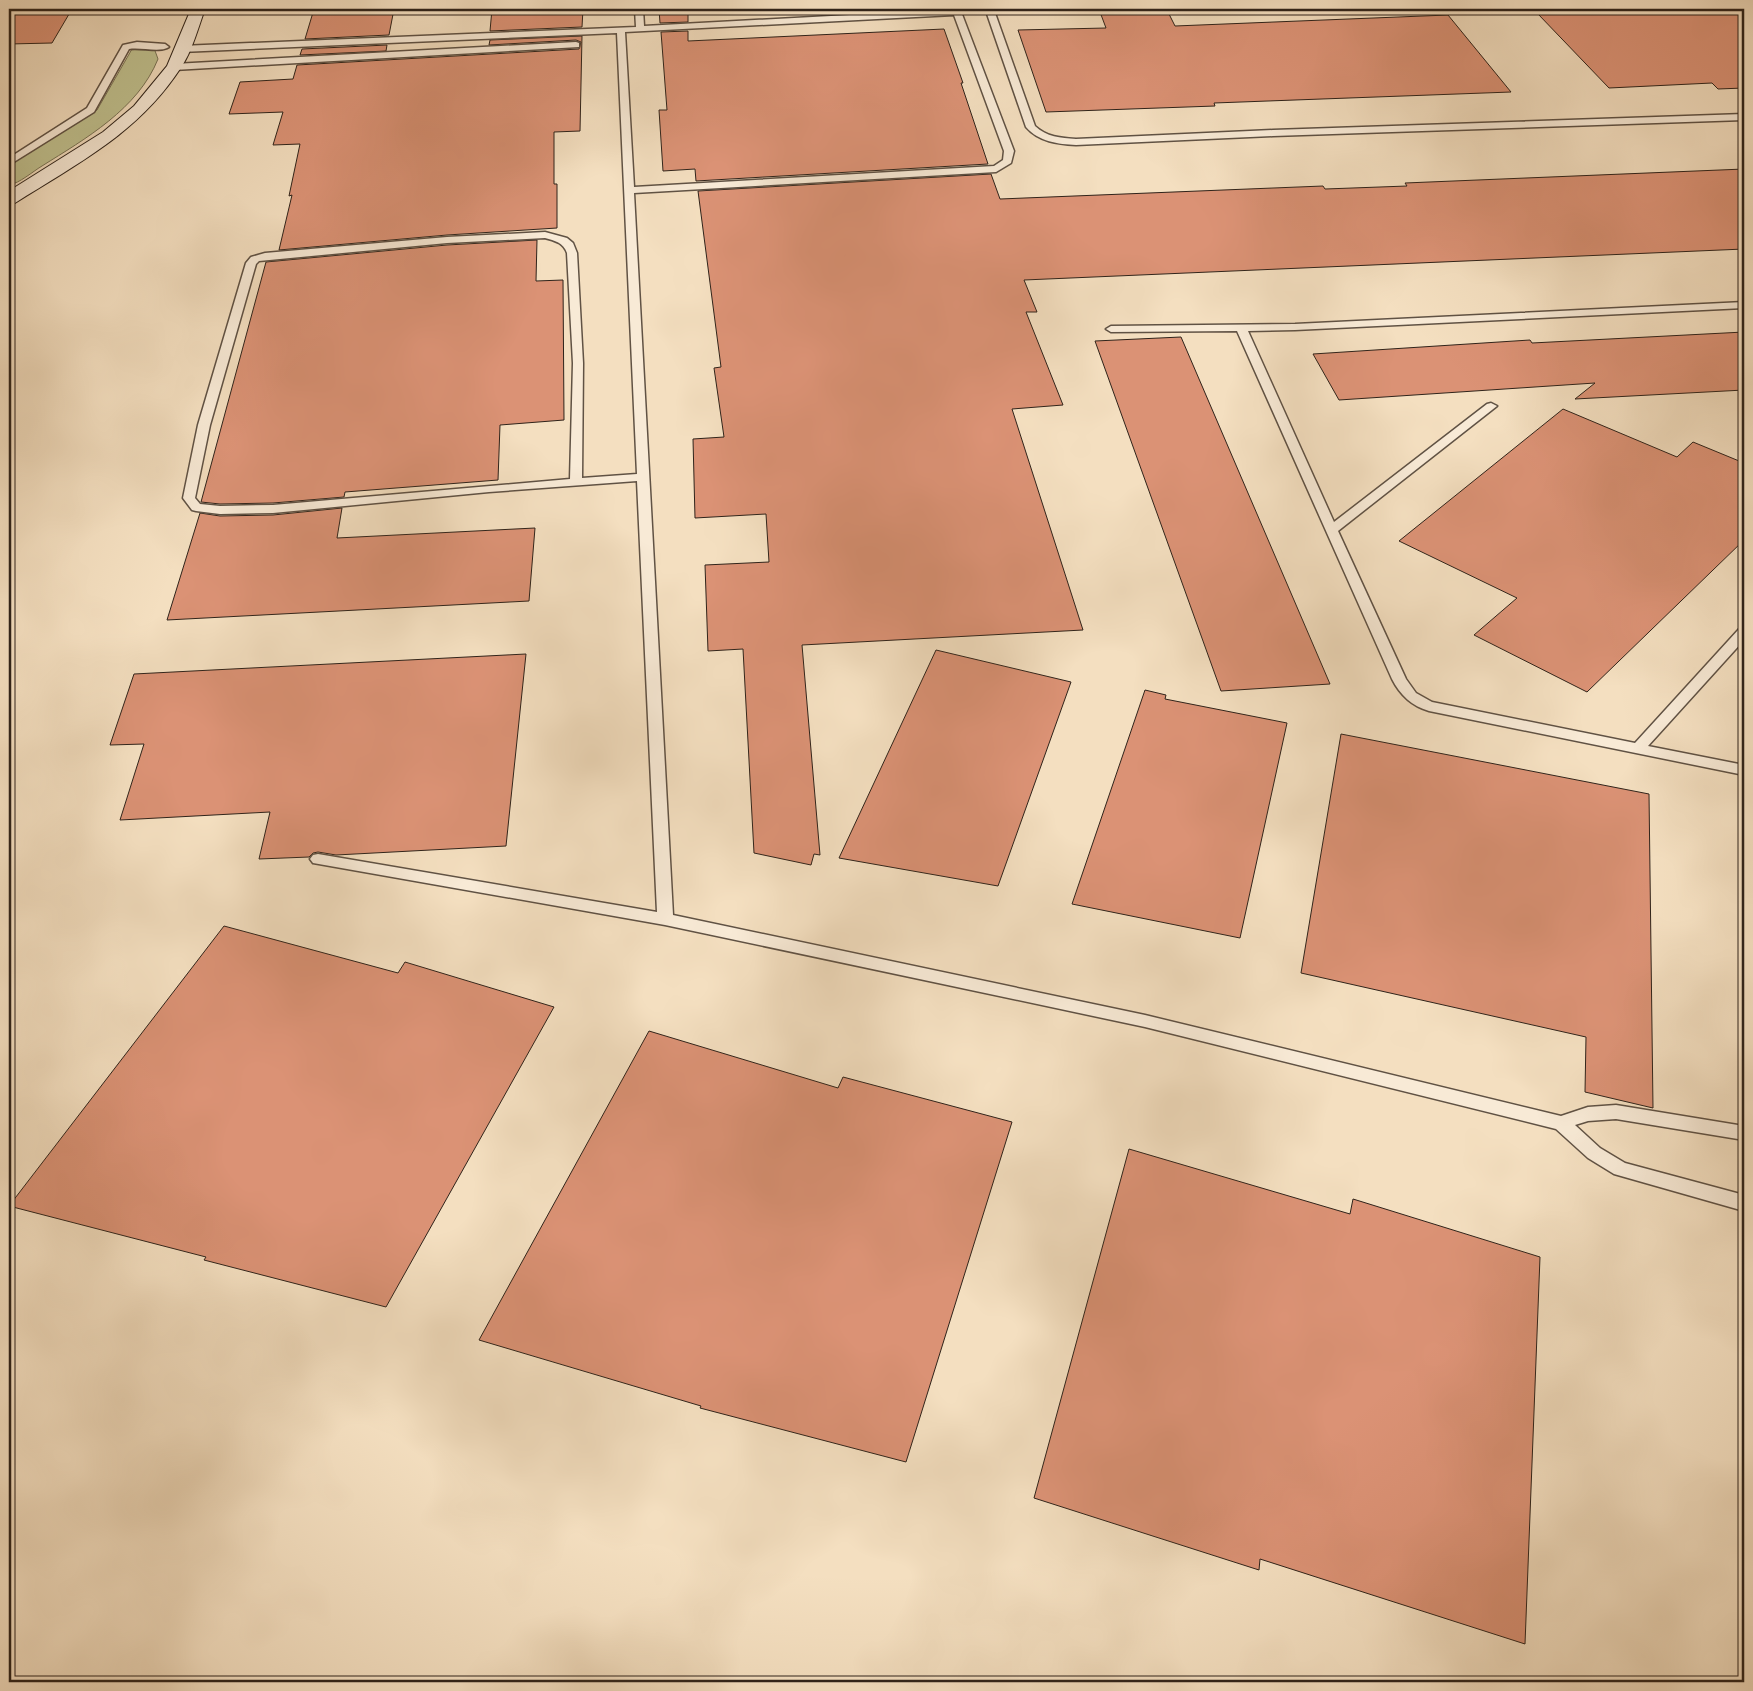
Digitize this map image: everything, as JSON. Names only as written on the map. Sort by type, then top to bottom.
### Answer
[{"type":"main road","points":[[10,196],[109,136],[140,109],[174,66],[173,48],[183,9]]},
{"type":"main road","points":[[10,196],[97,132],[127,107],[173,48],[198,9]]},
{"type":"lane","points":[[639,9],[640,30]]},
{"type":"lane","points":[[1043,9],[990,10],[1031,127],[1046,138],[1059,141],[1076,142],[1283,132],[1744,117]]},
{"type":"lane","points":[[9,162],[91,110],[126,47],[137,45],[173,48],[640,30],[957,11],[1010,151],[1008,161],[996,170],[795,179],[630,190]]},
{"type":"lane","points":[[621,30],[665,920]]},
{"type":"lane","points":[[174,66],[576,45]]},
{"type":"lane","points":[[576,481],[578,363],[572,253],[569,245],[563,240],[545,235],[447,240],[265,256],[255,259],[251,263],[204,425],[189,498],[196,507],[220,510],[273,509],[576,481],[642,478]]},
{"type":"lane","points":[[1111,329],[1241,328],[1744,305]]},
{"type":"lane","points":[[1241,328],[1404,690],[1410,696],[1430,706],[1744,770]]},
{"type":"lane","points":[[1333,529],[1491,406]]},
{"type":"lane","points":[[1638,748],[1744,632]]},
{"type":"lane","points":[[318,858],[665,920],[1145,1020],[1561,1123],[1594,1153],[1620,1169],[1744,1203]]},
{"type":"lane","points":[[1561,1123],[1588,1114],[1616,1112],[1744,1133]]},
{"type":"green space","points":[[154,48],[158,59],[149,77],[124,108],[75,145],[22,180],[9,185],[9,164],[97,110],[132,49]]},
{"type":"building","points":[[9,9],[72,9],[52,43],[9,44]]},
{"type":"building","points":[[314,9],[394,9],[389,35],[305,39]]},
{"type":"building","points":[[492,9],[583,9],[582,27],[490,31]]},
{"type":"building","points":[[659,9],[688,9],[688,22],[660,23]]},
{"type":"building","points":[[1662,9],[1744,9],[1744,88],[1718,89],[1712,83],[1609,88],[1538,14]]},
{"type":"building","points":[[1167,10],[1175,26],[1448,15],[1511,92],[1214,103],[1215,106],[1046,112],[1018,30],[1106,28],[1100,12]]},
{"type":"building","points":[[944,29],[988,164],[696,181],[695,169],[663,171],[659,110],[667,110],[661,32],[688,31],[688,41]]},
{"type":"building","points":[[582,36],[580,131],[554,132],[554,184],[557,184],[557,228],[447,235],[279,250],[292,195],[289,196],[300,144],[273,145],[283,112],[229,114],[240,82],[293,79],[297,65],[579,49],[581,42],[576,40],[489,45],[490,40]]},
{"type":"building","points":[[387,45],[386,51],[300,55],[302,49]]},
{"type":"building","points":[[1744,169],[1744,249],[1024,280],[1037,312],[1026,312],[1063,405],[1012,409],[1083,630],[802,645],[820,855],[814,854],[811,865],[754,853],[743,649],[708,651],[705,565],[769,562],[766,514],[695,518],[693,439],[724,437],[714,368],[721,367],[698,191],[991,174],[1000,199],[1323,186],[1325,189],[1407,186],[1405,183]]},
{"type":"building","points":[[537,240],[536,281],[563,280],[564,420],[500,425],[498,480],[345,492],[344,497],[273,503],[220,504],[201,502],[266,262],[447,245]]},
{"type":"building","points":[[1744,332],[1744,390],[1575,399],[1595,383],[1339,400],[1313,354],[1530,340],[1532,343]]},
{"type":"building","points":[[1181,337],[1330,684],[1221,691],[1095,341]]},
{"type":"building","points":[[1563,409],[1677,457],[1693,442],[1744,463],[1744,540],[1587,692],[1474,635],[1517,598],[1399,541]]},
{"type":"building","points":[[342,508],[337,538],[535,528],[529,601],[167,620],[200,513],[220,516],[273,515]]},
{"type":"building","points":[[936,650],[1071,682],[998,886],[839,858]]},
{"type":"building","points":[[526,654],[506,846],[336,855],[318,852],[313,853],[309,857],[259,859],[270,812],[120,820],[144,744],[110,745],[134,674]]},
{"type":"building","points":[[1145,690],[1166,695],[1165,699],[1287,723],[1240,938],[1072,904]]},
{"type":"building","points":[[1341,734],[1649,794],[1653,1108],[1585,1092],[1586,1037],[1301,973]]},
{"type":"building","points":[[224,926],[398,973],[405,962],[554,1007],[386,1307],[204,1260],[206,1257],[9,1206]]},
{"type":"building","points":[[649,1031],[838,1088],[843,1077],[1012,1122],[906,1462],[700,1408],[701,1406],[479,1340]]},
{"type":"building","points":[[1129,1149],[1350,1214],[1353,1199],[1540,1257],[1525,1644],[1260,1559],[1259,1570],[1034,1498]]}]
